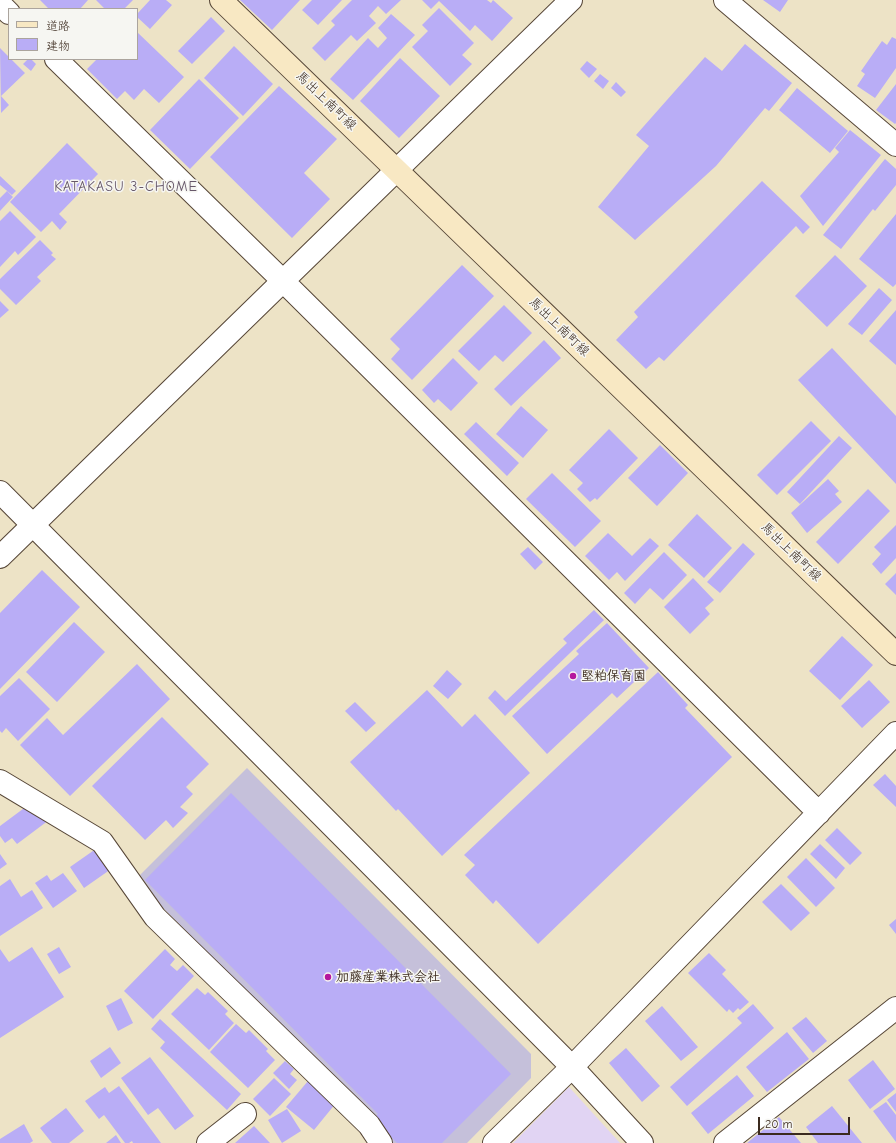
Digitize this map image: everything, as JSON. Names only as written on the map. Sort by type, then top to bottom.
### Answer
[{"type":"main road","name":"馬出上南町線","points":[[221,0],[896,654]]},
{"type":"street","points":[[0,557],[282,280],[571,0]]},
{"type":"street","points":[[725,0],[896,144]]},
{"type":"street","points":[[0,4],[8,12]]},
{"type":"street","points":[[57,60],[282,280],[819,813]]},
{"type":"street","points":[[0,492],[572,1067],[642,1143]]},
{"type":"street","points":[[494,1143],[572,1067],[896,733]]},
{"type":"street","points":[[0,781],[102,842],[155,916],[368,1125],[381,1143]]},
{"type":"street","points":[[725,1143],[896,1008]]},
{"type":"street","points":[[208,1143],[245,1114]]},
{"type":"shaded area","name":"加藤産業株式会社","points":[[247,768],[531,1054],[531,1078],[467,1143],[389,1143],[369,1114],[162,907],[140,875]]},
{"type":"shaded area","points":[[569,1087],[620,1143],[513,1143]]},
{"type":"building","points":[[40,0],[88,0],[81,8],[48,8]]},
{"type":"building","points":[[96,0],[133,0],[125,8],[104,8]]},
{"type":"building","points":[[150,0],[166,0],[172,5],[150,29],[138,18],[138,13]]},
{"type":"building","points":[[240,0],[300,0],[272,30]]},
{"type":"building","points":[[312,0],[342,0],[318,25],[302,10]]},
{"type":"building","points":[[352,0],[401,0],[386,14],[378,6],[369,16],[376,23],[357,41],[351,35],[325,61],[312,48],[335,25],[331,21]]},
{"type":"building","points":[[422,0],[487,0],[491,3],[493,0],[513,18],[492,41],[475,25],[470,31],[439,1],[431,9]]},
{"type":"building","points":[[763,0],[788,0],[780,12]]},
{"type":"building","points":[[439,8],[474,43],[462,55],[472,64],[450,86],[412,47],[428,31],[422,25]]},
{"type":"building","points":[[391,14],[415,35],[353,100],[330,79],[368,38],[378,48],[387,38],[378,28]]},
{"type":"building","points":[[211,17],[225,31],[192,64],[178,51]]},
{"type":"building","points":[[138,33],[184,77],[159,103],[144,89],[134,100],[125,91],[117,99],[87,69],[96,60],[138,60]]},
{"type":"building","points":[[892,37],[896,39],[896,68],[875,98],[857,86],[865,74],[861,71],[882,41],[887,45]]},
{"type":"building","points":[[745,44],[792,83],[769,111],[765,108],[716,166],[635,240],[598,207],[649,146],[636,135],[705,57],[722,71]]},
{"type":"building","points":[[234,46],[273,84],[243,116],[204,78]]},
{"type":"building","points":[[0,48],[8,56],[8,60],[12,60],[25,73],[1,96],[9,105],[1,113]]},
{"type":"building","points":[[400,58],[440,96],[399,138],[360,101]]},
{"type":"building","points":[[27,60],[32,60],[36,64],[31,71],[23,64]]},
{"type":"building","points":[[587,61],[597,69],[589,78],[580,69]]},
{"type":"building","points":[[600,74],[609,81],[603,89],[594,81]]},
{"type":"building","points":[[199,79],[239,118],[190,169],[150,130]]},
{"type":"building","points":[[616,82],[626,92],[621,97],[611,88]]},
{"type":"building","points":[[896,84],[896,123],[895,124],[876,110]]},
{"type":"building","points":[[279,86],[337,139],[304,173],[330,199],[292,238],[210,157]]},
{"type":"building","points":[[797,88],[848,131],[830,153],[779,110]]},
{"type":"building","points":[[850,130],[881,155],[823,226],[800,196],[839,152],[835,148]]},
{"type":"building","points":[[67,143],[98,174],[59,214],[67,222],[60,230],[52,221],[41,232],[10,202]]},
{"type":"building","points":[[885,159],[896,169],[896,185],[875,211],[873,209],[841,249],[823,235]]},
{"type":"building","points":[[0,176],[16,191],[12,195],[0,185]]},
{"type":"building","points":[[762,181],[810,227],[803,234],[796,226],[664,361],[659,357],[646,369],[616,340],[638,317],[634,312]]},
{"type":"building","points":[[7,191],[13,197],[0,211],[0,198]]},
{"type":"building","points":[[10,211],[36,237],[18,255],[15,251],[0,267],[0,221]]},
{"type":"building","points":[[896,214],[896,284],[893,287],[859,259]]},
{"type":"building","points":[[40,240],[53,253],[51,255],[56,259],[37,277],[41,281],[16,305],[0,289],[0,279]]},
{"type":"building","points":[[835,255],[867,286],[827,327],[795,296]]},
{"type":"building","points":[[462,265],[494,296],[412,380],[391,359],[400,349],[390,339]]},
{"type":"building","points":[[879,288],[892,300],[862,335],[848,324]]},
{"type":"building","points":[[0,301],[9,310],[0,318]]},
{"type":"building","points":[[504,305],[532,333],[503,362],[495,355],[479,371],[458,351]]},
{"type":"building","points":[[896,310],[896,365],[869,341]]},
{"type":"building","points":[[544,340],[561,358],[511,406],[494,389]]},
{"type":"building","points":[[832,348],[896,416],[896,484],[798,380]]},
{"type":"building","points":[[453,358],[478,383],[451,411],[438,399],[434,403],[422,390]]},
{"type":"building","points":[[521,406],[548,430],[523,458],[496,434]]},
{"type":"building","points":[[811,421],[831,441],[777,495],[757,475]]},
{"type":"building","points":[[476,422],[519,463],[507,476],[464,434]]},
{"type":"building","points":[[609,429],[638,458],[597,500],[595,498],[590,502],[577,489],[583,483],[569,470]]},
{"type":"building","points":[[839,436],[852,448],[800,504],[787,492]]},
{"type":"building","points":[[660,445],[688,473],[657,506],[628,478]]},
{"type":"building","points":[[552,473],[601,521],[575,547],[526,499]]},
{"type":"building","points":[[828,479],[839,491],[835,494],[842,502],[807,533],[791,513]]},
{"type":"building","points":[[868,489],[890,511],[838,564],[816,542]]},
{"type":"building","points":[[697,514],[732,548],[704,578],[668,545]]},
{"type":"building","points":[[896,525],[896,558],[881,574],[872,564],[881,554],[874,547]]},
{"type":"building","points":[[608,533],[632,556],[650,538],[659,546],[625,581],[617,572],[609,580],[585,556]]},
{"type":"building","points":[[743,543],[755,554],[720,593],[707,582]]},
{"type":"building","points":[[528,547],[543,562],[535,570],[520,554]]},
{"type":"building","points":[[664,552],[687,575],[663,600],[650,588],[635,604],[624,593]]},
{"type":"building","points":[[42,570],[80,607],[0,689],[0,613]]},
{"type":"building","points":[[896,573],[896,595],[885,584]]},
{"type":"building","points":[[693,578],[714,600],[705,608],[710,614],[690,634],[664,607]]},
{"type":"building","points":[[594,610],[604,620],[505,716],[488,698],[495,690],[506,701],[567,643],[563,639]]},
{"type":"building","points":[[74,622],[105,652],[57,702],[26,672]]},
{"type":"building","points":[[607,623],[649,668],[617,698],[612,693],[547,754],[512,716],[579,654],[576,651]]},
{"type":"building","points":[[842,636],[873,665],[840,700],[809,671]]},
{"type":"building","points":[[137,664],[170,699],[70,796],[20,745],[47,718],[63,735]]},
{"type":"building","points":[[447,670],[462,684],[448,699],[433,686]]},
{"type":"building","points":[[658,672],[688,705],[685,708],[732,757],[538,944],[496,900],[493,904],[465,875],[475,865],[464,855]]},
{"type":"building","points":[[19,678],[50,709],[18,741],[6,728],[2,733],[0,731],[0,696]]},
{"type":"building","points":[[869,680],[890,702],[862,728],[841,706]]},
{"type":"building","points":[[427,690],[462,727],[475,714],[530,773],[442,856],[398,809],[396,811],[350,762]]},
{"type":"building","points":[[355,702],[376,723],[366,732],[345,711]]},
{"type":"building","points":[[162,717],[209,764],[186,787],[193,794],[180,807],[188,813],[173,828],[166,820],[145,840],[92,786]]},
{"type":"building","points":[[885,774],[896,786],[896,807],[873,785]]},
{"type":"building","name":"加藤産業株式会社","points":[[231,793],[511,1074],[442,1143],[397,1143],[373,1119],[378,1114],[145,880]]},
{"type":"building","points":[[31,803],[53,817],[17,844],[12,838],[5,843],[0,836],[0,826]]},
{"type":"building","points":[[837,828],[862,853],[850,865],[825,840]]},
{"type":"building","points":[[820,844],[845,868],[836,879],[810,854]]},
{"type":"building","points":[[100,846],[114,867],[84,888],[70,867]]},
{"type":"building","points":[[0,854],[7,864],[0,869]]},
{"type":"building","points":[[806,858],[835,888],[816,907],[787,877]]},
{"type":"building","points":[[63,873],[77,891],[53,908],[35,883],[47,875],[51,881]]},
{"type":"building","points":[[10,879],[21,897],[32,890],[43,908],[0,936],[0,886]]},
{"type":"building","points":[[781,884],[810,913],[791,931],[762,902]]},
{"type":"building","points":[[896,919],[896,934],[889,925]]},
{"type":"building","points":[[32,947],[64,997],[0,1038],[0,949],[9,962]]},
{"type":"building","points":[[59,947],[71,967],[59,974],[47,954]]},
{"type":"building","points":[[165,949],[175,959],[170,965],[177,971],[183,965],[194,976],[153,1019],[124,991]]},
{"type":"building","points":[[709,953],[726,970],[722,974],[749,1002],[740,1010],[738,1008],[733,1013],[729,1009],[727,1012],[688,973]]},
{"type":"building","points":[[197,988],[205,995],[208,992],[228,1011],[225,1014],[234,1023],[209,1050],[171,1014]]},
{"type":"building","points":[[121,998],[133,1023],[118,1031],[106,1006]]},
{"type":"building","points":[[753,1004],[774,1028],[687,1106],[670,1087],[742,1023],[737,1018]]},
{"type":"building","points":[[662,1006],[698,1047],[681,1061],[645,1021]]},
{"type":"building","points":[[806,1017],[827,1041],[813,1053],[792,1028]]},
{"type":"building","points":[[160,1019],[241,1094],[227,1110],[160,1048],[165,1042],[151,1029]]},
{"type":"building","points":[[236,1024],[246,1033],[249,1030],[268,1049],[266,1051],[275,1060],[248,1088],[210,1052]]},
{"type":"building","points":[[787,1032],[809,1059],[767,1092],[746,1067]]},
{"type":"building","points":[[110,1047],[121,1063],[101,1078],[90,1061]]},
{"type":"building","points":[[626,1048],[660,1086],[642,1102],[609,1063]]},
{"type":"building","points":[[150,1057],[194,1116],[175,1130],[158,1108],[148,1115],[121,1078]]},
{"type":"building","points":[[873,1060],[895,1089],[870,1109],[848,1080]]},
{"type":"building","points":[[285,1061],[294,1069],[290,1074],[297,1080],[289,1089],[273,1073]]},
{"type":"building","points":[[737,1075],[754,1096],[708,1134],[691,1113]]},
{"type":"building","points":[[274,1078],[291,1094],[270,1116],[253,1099]]},
{"type":"building","points":[[308,1081],[336,1103],[314,1130],[286,1107]]},
{"type":"building","points":[[119,1086],[161,1143],[133,1143],[132,1141],[125,1143],[104,1115],[99,1119],[85,1101],[105,1087],[109,1093]]},
{"type":"building","points":[[896,1093],[896,1112],[887,1100]]},
{"type":"building","points":[[886,1102],[896,1115],[896,1142],[873,1111]]},
{"type":"building","points":[[832,1106],[862,1143],[818,1143],[806,1127]]},
{"type":"building","points":[[66,1108],[84,1131],[69,1143],[52,1143],[40,1128]]},
{"type":"building","points":[[287,1109],[301,1131],[282,1143],[268,1120]]},
{"type":"building","points":[[779,1117],[801,1143],[747,1143]]},
{"type":"building","points":[[24,1124],[33,1141],[30,1143],[0,1143],[0,1139]]},
{"type":"building","points":[[254,1126],[270,1143],[235,1143]]},
{"type":"building","points":[[116,1135],[121,1143],[106,1143]]},
{"type":"place","name":"堅粕保育園","points":[[573,676]]},
{"type":"place","name":"加藤産業株式会社","points":[[328,977]]},
{"type":"district","name":"KATAKASU 3-CHOME","points":[[126,187]]}]
